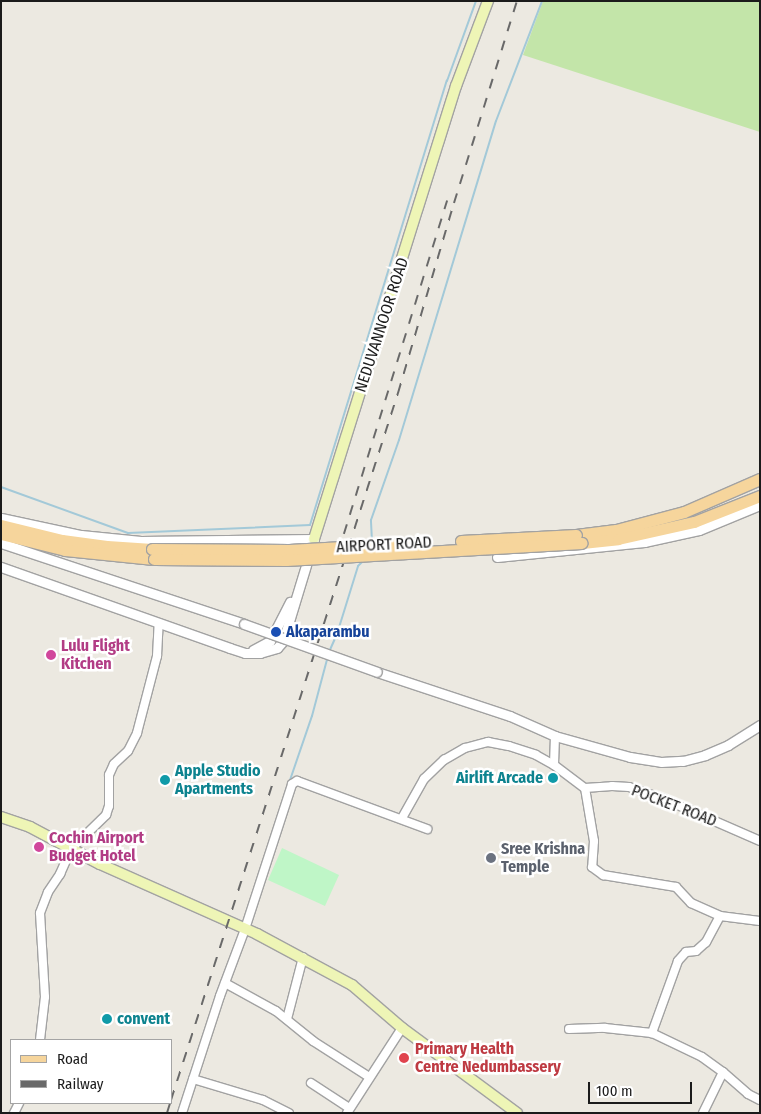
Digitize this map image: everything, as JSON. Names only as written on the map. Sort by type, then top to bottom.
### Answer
[{"type":"main road","name":"NEDUVANNOOR ROAD","points":[[314,539],[456,86],[488,1]]},
{"type":"main road","name":"AIRPORT ROAD","points":[[1,534],[65,550],[154,559],[286,560],[579,539],[684,512],[760,479]]},
{"type":"main road","name":"AIRPORT ROAD","points":[[1,524],[62,540],[152,549],[290,550],[618,539],[694,522],[760,496]]},
{"type":"main road","points":[[1,817],[30,827],[70,850],[246,929],[303,957],[352,985],[402,1028],[517,1113]]},
{"type":"street","points":[[497,558],[644,542],[699,530],[760,505]]},
{"type":"street","points":[[1,518],[81,535],[141,541],[314,539]]},
{"type":"street","name":"NEDUVANNOOR ROAD","points":[[245,653],[260,653],[277,648],[287,632],[290,610],[314,539]]},
{"type":"street","points":[[1,567],[245,653],[266,645],[290,610],[298,574],[302,540]]},
{"type":"street","points":[[1,543],[244,624],[377,672],[510,716],[555,736],[630,757],[660,762],[683,762],[728,745],[760,725]]},
{"type":"street","points":[[40,1039],[45,998],[40,913],[48,892],[60,874],[70,850],[106,815],[109,806],[110,770],[128,751],[139,724],[157,656],[159,623]]},
{"type":"street","points":[[554,765],[555,736]]},
{"type":"street","points":[[402,818],[424,779],[444,760],[465,748],[488,742],[502,745],[536,755],[554,765],[585,788],[594,841],[592,867],[603,875],[676,887],[691,903],[720,916],[760,922]]},
{"type":"street","points":[[182,1113],[225,983],[246,929],[260,880],[294,782],[402,818],[427,829]]},
{"type":"street","name":"POCKET ROAD","points":[[585,788],[629,787],[664,799],[760,841]]},
{"type":"street","points":[[652,1033],[678,961],[686,952],[696,951],[706,942],[720,916]]},
{"type":"street","points":[[287,1019],[303,957]]},
{"type":"street","points":[[225,983],[256,998],[287,1019],[313,1041],[369,1077]]},
{"type":"street","points":[[311,1083],[348,1110],[402,1028]]},
{"type":"street","points":[[569,1029],[605,1028],[652,1033],[702,1057],[748,1094],[760,1100]]},
{"type":"street","points":[[703,1113],[723,1072]]},
{"type":"street","points":[[193,1079],[263,1100],[289,1113]]},
{"type":"green space","points":[[543,1],[760,1],[760,132],[523,55]]},
{"type":"green space","points":[[282,848],[339,875],[325,906],[268,880]]},
{"type":"waterway","points":[[1,487],[128,533],[310,525],[447,81],[476,1]]},
{"type":"waterway","points":[[372,541],[371,520],[399,440],[496,121],[542,1]]},
{"type":"waterway","points":[[329,652],[337,634],[358,566],[365,559]]},
{"type":"waterway","points":[[289,783],[312,716],[328,656]]},
{"type":"waterway","points":[[256,883],[285,795]]},
{"type":"railway","points":[[172,1097],[398,393],[454,203],[517,1]]},
{"type":"railway","points":[[338,553],[447,200]]},
{"type":"railway","points":[[167,1113],[170,1104]]},
{"type":"place","name":"Akaparambu","points":[[276,632]]},
{"type":"place","name":"Lulu Flight Kitchen","points":[[51,655]]},
{"type":"place","name":"Airlift Arcade","points":[[553,778]]},
{"type":"place","name":"Apple Studio Apartments","points":[[165,780]]},
{"type":"place","name":"Cochin Airport Budget Hotel","points":[[39,847]]},
{"type":"place","name":"Sree Krishna Temple","points":[[491,858]]},
{"type":"place","name":"convent","points":[[107,1019]]},
{"type":"place","name":"Primary Health Centre Nedumbassery","points":[[404,1058]]}]
